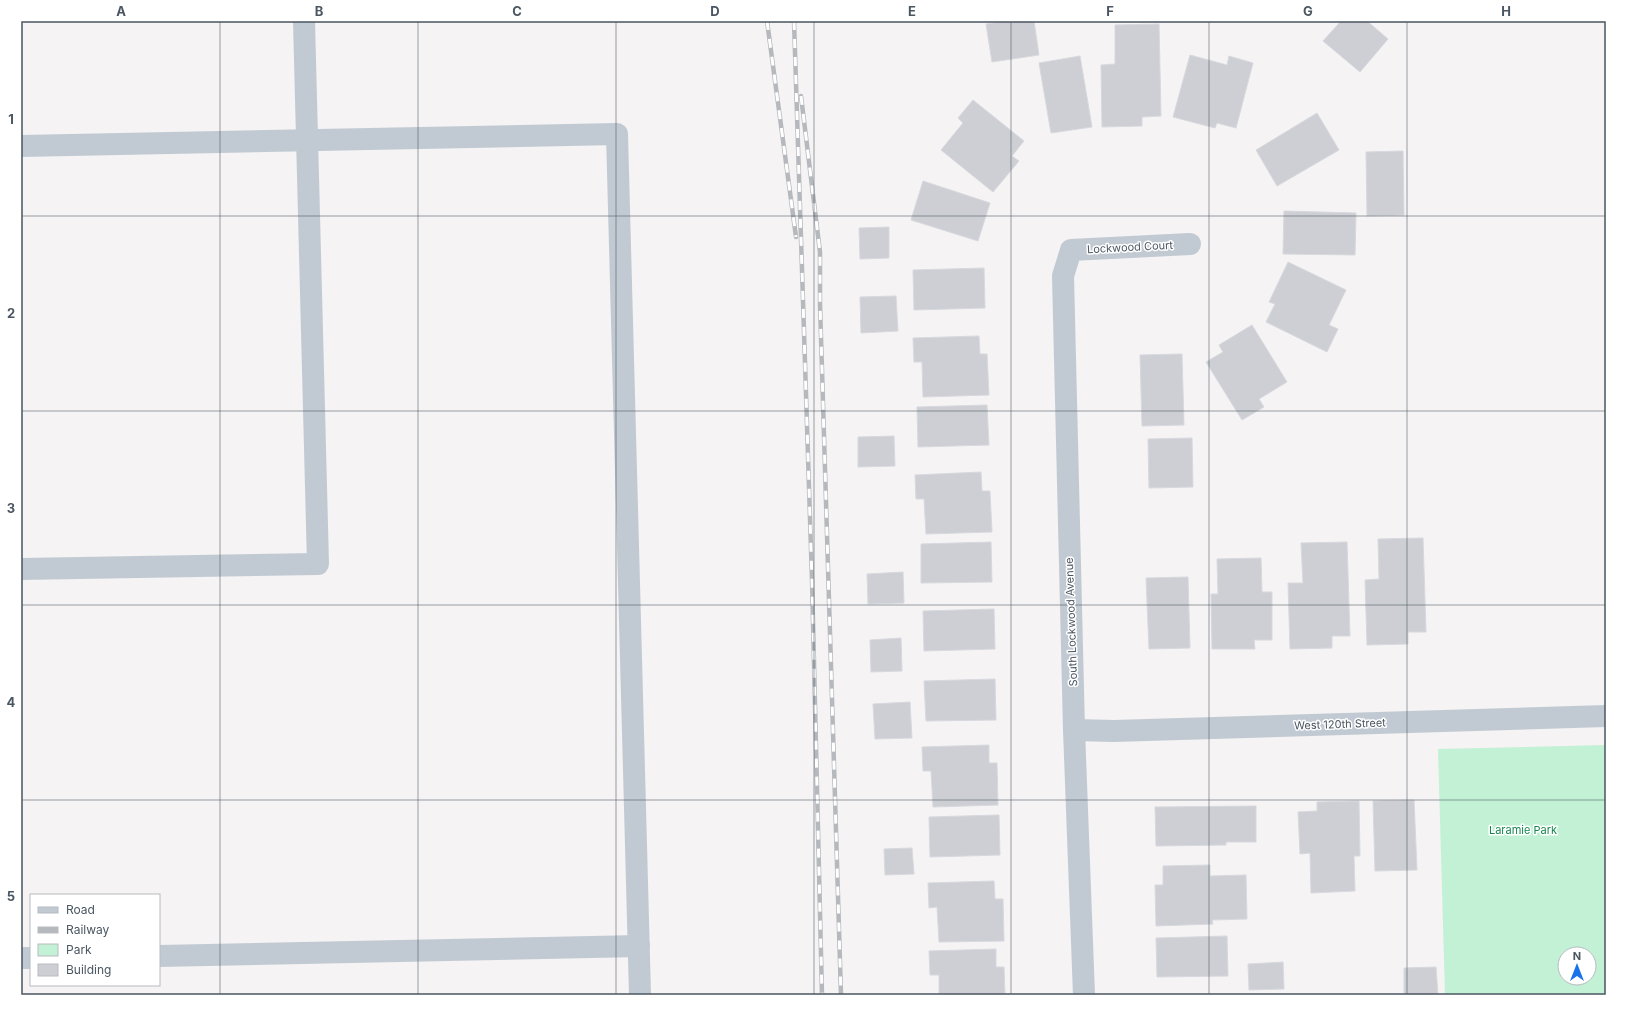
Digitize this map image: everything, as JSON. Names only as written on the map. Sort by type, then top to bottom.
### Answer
[{"type":"street","points":[[21,569],[318,564],[304,21]]},
{"type":"street","points":[[21,146],[617,134],[640,995]]},
{"type":"street","name":"Lockwood Court","points":[[1071,250],[1190,244]]},
{"type":"street","name":"South Lockwood Avenue","points":[[1071,250],[1063,276],[1063,321],[1074,730],[1084,995]]},
{"type":"street","name":"West 120th Street","points":[[1074,730],[1114,731],[1606,716]]},
{"type":"street","points":[[160,956],[639,946]]},
{"type":"green space","name":"Laramie Park","points":[[1606,745],[1606,995],[1445,995],[1438,749]]},
{"type":"building","points":[[1008,21],[1034,21],[1039,55],[992,62],[986,24]]},
{"type":"building","points":[[1341,21],[1367,21],[1388,39],[1360,72],[1323,41]]},
{"type":"building","points":[[1159,24],[1161,116],[1142,117],[1142,126],[1102,127],[1101,65],[1115,64],[1115,25]]},
{"type":"building","points":[[1190,55],[1227,65],[1229,56],[1253,63],[1236,128],[1217,123],[1215,128],[1173,117]]},
{"type":"building","points":[[1080,56],[1092,127],[1051,133],[1039,63]]},
{"type":"building","points":[[973,100],[1024,141],[1012,156],[1019,161],[993,192],[941,150],[963,123],[958,118]]},
{"type":"building","points":[[1317,113],[1339,150],[1277,186],[1256,150]]},
{"type":"building","points":[[1403,151],[1404,215],[1367,216],[1366,152]]},
{"type":"building","points":[[923,181],[990,203],[978,241],[911,220]]},
{"type":"building","points":[[1284,211],[1356,213],[1355,255],[1283,254]]},
{"type":"building","points":[[889,227],[889,258],[860,259],[859,228]]},
{"type":"building","points":[[1288,262],[1346,290],[1329,325],[1338,329],[1327,352],[1266,322],[1275,304],[1269,302]]},
{"type":"building","points":[[984,268],[985,308],[914,310],[913,270]]},
{"type":"building","points":[[896,296],[898,331],[861,333],[860,297]]},
{"type":"building","points":[[1252,325],[1287,382],[1259,399],[1264,407],[1242,420],[1206,362],[1223,352],[1219,345]]},
{"type":"building","points":[[979,336],[980,354],[987,354],[989,395],[923,397],[922,362],[914,362],[913,338]]},
{"type":"building","points":[[1182,354],[1184,425],[1142,426],[1140,355]]},
{"type":"building","points":[[987,405],[989,445],[918,447],[917,407]]},
{"type":"building","points":[[894,436],[895,466],[858,467],[858,437]]},
{"type":"building","points":[[1192,438],[1193,487],[1149,488],[1148,439]]},
{"type":"building","points":[[981,472],[982,491],[990,491],[992,532],[926,534],[924,499],[916,499],[915,475]]},
{"type":"building","points":[[1423,538],[1426,632],[1408,632],[1408,644],[1367,645],[1365,580],[1379,579],[1378,539]]},
{"type":"building","points":[[991,542],[992,582],[921,583],[921,544]]},
{"type":"building","points":[[1347,542],[1350,636],[1332,636],[1332,648],[1290,649],[1288,583],[1303,583],[1301,543]]},
{"type":"building","points":[[1261,558],[1262,592],[1272,592],[1272,640],[1254,640],[1255,649],[1212,649],[1211,594],[1218,594],[1217,559]]},
{"type":"building","points":[[903,572],[904,603],[868,604],[867,574]]},
{"type":"building","points":[[1188,577],[1190,648],[1149,649],[1146,578]]},
{"type":"building","points":[[994,609],[995,649],[924,651],[923,611]]},
{"type":"building","points":[[901,638],[902,671],[871,672],[870,640]]},
{"type":"building","points":[[995,679],[996,720],[926,721],[924,681]]},
{"type":"building","points":[[910,702],[912,738],[875,739],[873,704]]},
{"type":"building","points":[[989,745],[989,763],[997,763],[998,805],[933,807],[931,771],[923,771],[922,747]]},
{"type":"building","points":[[1414,800],[1417,870],[1375,871],[1373,801]]},
{"type":"building","points":[[1359,801],[1360,856],[1354,856],[1355,891],[1311,893],[1310,853],[1300,854],[1298,812],[1317,811],[1317,802]]},
{"type":"building","points":[[1256,806],[1256,842],[1226,842],[1226,845],[1156,846],[1155,807]]},
{"type":"building","points":[[999,815],[1000,855],[930,857],[929,817]]},
{"type":"building","points":[[912,848],[914,874],[885,875],[884,849]]},
{"type":"building","points":[[1210,865],[1210,876],[1246,875],[1247,919],[1212,920],[1213,924],[1156,926],[1155,885],[1163,885],[1163,866]]},
{"type":"building","points":[[994,881],[995,899],[1003,899],[1004,941],[939,942],[937,907],[929,908],[928,883]]},
{"type":"building","points":[[1227,936],[1228,976],[1157,977],[1156,938]]},
{"type":"building","points":[[996,949],[996,967],[1004,967],[1005,995],[939,995],[939,975],[930,975],[929,951]]},
{"type":"building","points":[[1283,962],[1284,989],[1249,990],[1248,964]]},
{"type":"building","points":[[1436,967],[1438,995],[1404,995],[1404,968]]},
{"type":"railway","points":[[767,21],[796,237]]},
{"type":"railway","points":[[794,21],[812,580],[822,995]]},
{"type":"railway","points":[[801,96],[820,252],[820,304],[841,995]]}]
